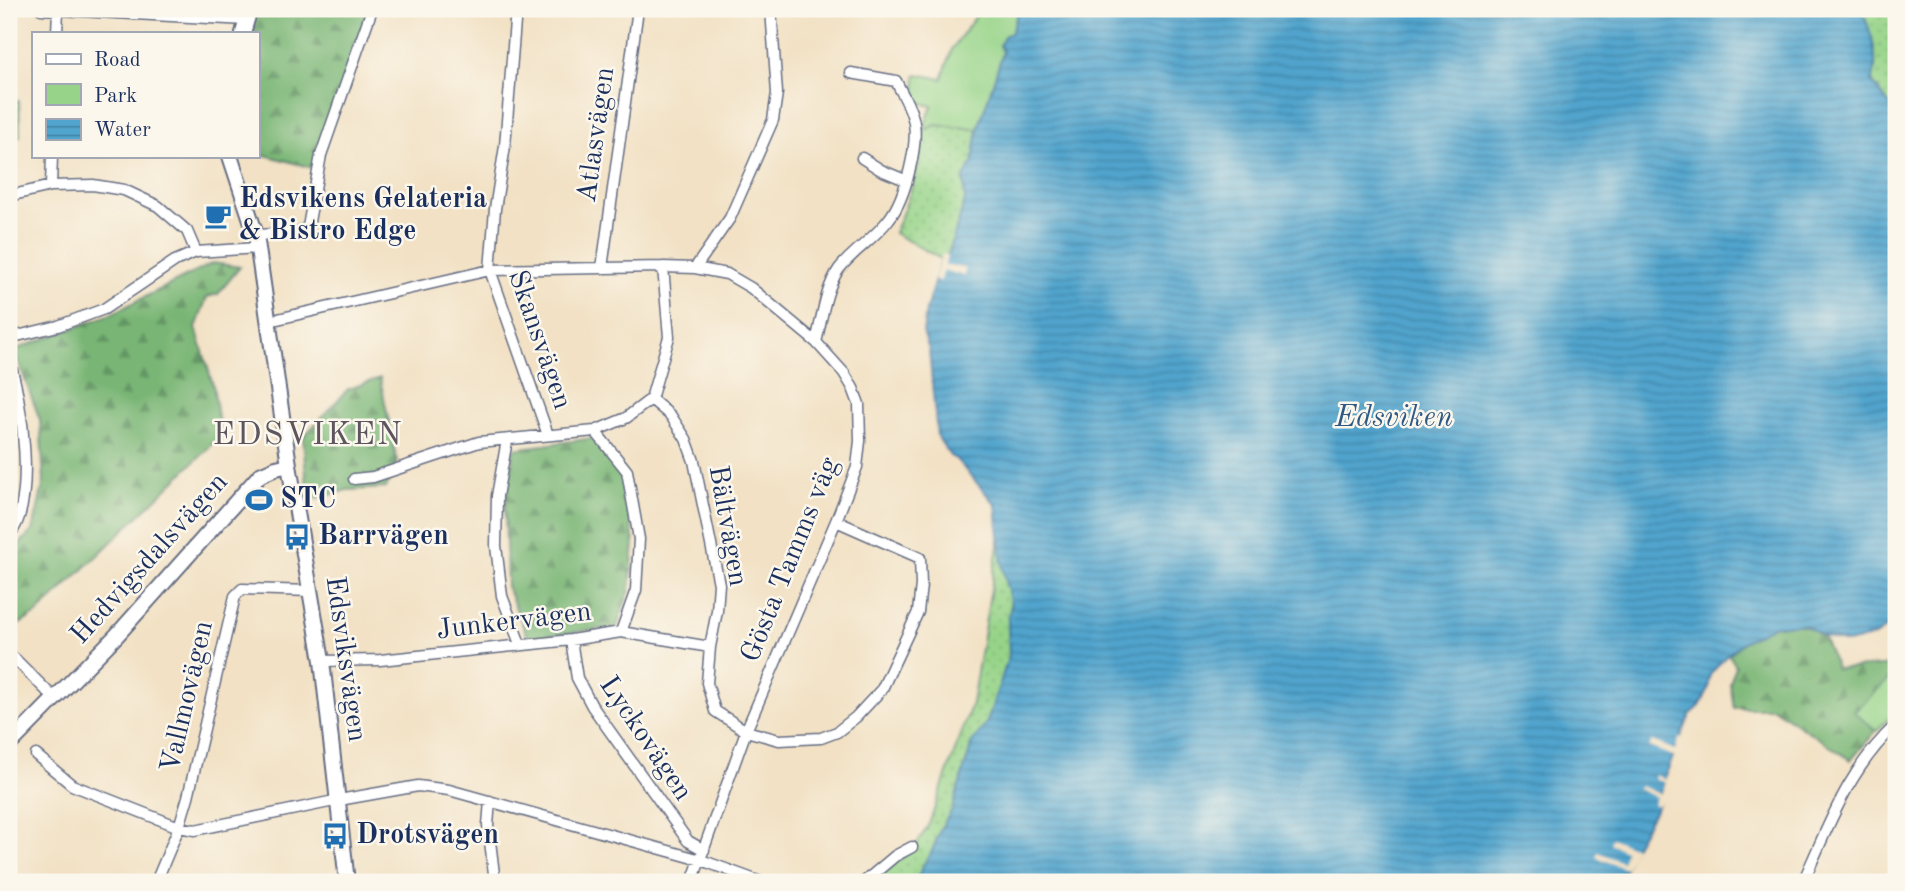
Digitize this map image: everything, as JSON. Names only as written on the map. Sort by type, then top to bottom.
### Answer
[{"type":"street","points":[[41,9],[246,21]]},
{"type":"street","points":[[9,338],[58,327],[104,309],[176,261],[196,252],[257,242],[297,233],[308,227],[321,155],[372,9]]},
{"type":"street","name":"Skansvägen","points":[[516,9],[505,146],[495,209],[490,270],[548,435]]},
{"type":"street","name":"Atlasvägen","points":[[601,268],[638,9]]},
{"type":"street","points":[[695,268],[730,218],[774,120],[777,93],[771,9]]},
{"type":"street","points":[[57,32],[58,10]]},
{"type":"street","points":[[816,342],[829,291],[838,271],[889,219],[898,204],[912,157],[915,131],[913,116],[896,81],[851,73]]},
{"type":"street","points":[[51,186],[52,158]]},
{"type":"street","name":"Edsviksvägen","points":[[231,158],[257,242],[289,465],[323,661],[347,882]]},
{"type":"street","points":[[862,158],[905,180]]},
{"type":"street","points":[[9,196],[51,186],[93,185],[124,190],[158,206],[187,231],[196,252]]},
{"type":"street","points":[[354,479],[373,477],[479,442],[595,431],[626,418],[652,399],[669,337],[663,267]]},
{"type":"street","name":"Gösta Tamms väg","points":[[269,321],[490,270],[695,268],[727,274],[751,288],[816,342],[849,380],[860,413],[856,467],[836,521],[746,731],[692,882]]},
{"type":"street","points":[[9,361],[17,384],[23,428],[24,475],[22,509],[9,535]]},
{"type":"street","name":"Bältvägen","points":[[652,399],[671,416],[686,439],[694,461],[719,584],[708,682],[715,711],[746,731],[779,740],[821,737],[837,732],[856,717],[882,689],[918,612],[920,558],[836,521]]},
{"type":"street","points":[[595,431],[627,471],[639,538],[636,590],[621,632]]},
{"type":"street","points":[[508,440],[497,496],[496,546],[502,596],[520,644]]},
{"type":"street","name":"Hedvigsdalsvägen","points":[[9,745],[117,635],[260,475],[289,465]]},
{"type":"street","name":"Vallmovägen","points":[[156,882],[179,827],[188,797],[235,596],[242,589],[311,591]]},
{"type":"street","name":"Junkervägen","points":[[323,661],[380,660],[621,632],[710,647]]},
{"type":"street","name":"Lyckovägen","points":[[571,639],[577,678],[592,706],[700,860]]},
{"type":"street","points":[[14,658],[54,698]]},
{"type":"street","points":[[1803,882],[1846,786],[1874,748],[1896,725]]},
{"type":"street","points":[[36,755],[72,785],[179,827],[195,830],[418,786],[449,790],[490,801],[700,860],[761,882]]},
{"type":"street","points":[[490,801],[488,825],[495,882]]},
{"type":"street","points":[[864,882],[895,856],[912,847]]},
{"type":"green space","points":[[256,9],[368,9],[313,168],[259,154],[259,32],[249,32]]},
{"type":"green space","points":[[981,9],[1019,9],[1011,33],[1004,36],[1000,45],[1003,52],[978,129],[936,125],[923,130],[932,106],[921,103],[915,96],[916,76],[918,74],[942,79],[952,49]]},
{"type":"green space","points":[[1861,9],[1896,9],[1896,113],[1872,81],[1872,44]]},
{"type":"green space","points":[[19,101],[20,136],[9,140],[9,102]]},
{"type":"green space","points":[[936,125],[978,129],[973,162],[964,177],[965,200],[949,253],[941,259],[894,233],[913,183],[923,130]]},
{"type":"green space","points":[[213,263],[240,267],[218,294],[207,297],[196,328],[213,385],[221,436],[37,614],[9,630],[9,555],[33,530],[44,481],[40,420],[14,350],[109,315]]},
{"type":"green space","points":[[380,378],[397,462],[386,488],[347,490],[308,501],[303,437],[348,389]]},
{"type":"green space","points":[[594,438],[623,470],[634,543],[630,589],[617,627],[528,638],[507,587],[505,507],[514,449]]},
{"type":"green space","points":[[999,539],[1011,605],[1008,620],[1009,656],[987,722],[972,743],[952,810],[916,882],[873,882],[915,847],[929,824],[972,703]]},
{"type":"green space","points":[[1787,623],[1816,631],[1825,642],[1836,669],[1896,665],[1896,672],[1855,712],[1876,731],[1851,760],[1773,708],[1734,708],[1730,683],[1736,666],[1729,655],[1758,633]]},
{"type":"green space","points":[[1896,672],[1896,712],[1876,731],[1854,712]]},
{"type":"water","name":"Edsviken","points":[[1019,9],[1861,9],[1873,45],[1875,64],[1872,82],[1896,113],[1896,621],[1875,636],[1848,643],[1824,637],[1805,625],[1775,625],[1744,641],[1725,657],[1710,675],[1708,691],[1700,706],[1690,715],[1666,774],[1658,805],[1634,847],[1620,882],[916,882],[952,810],[972,743],[987,722],[1009,656],[1008,620],[1011,605],[1002,565],[996,505],[956,459],[950,456],[937,436],[929,350],[923,332],[926,310],[941,259],[949,253],[965,200],[964,177],[973,162],[978,129],[1003,52],[1000,45],[1004,36],[1011,33]]},
{"type":"pier","points":[[942,254],[947,255],[945,265],[965,268],[964,276],[944,270],[940,282],[934,280]]},
{"type":"pier","points":[[1680,737],[1684,739],[1676,757],[1649,747],[1652,741],[1675,750]]},
{"type":"pier","points":[[1655,775],[1668,781],[1663,801],[1661,800],[1658,806],[1653,804],[1656,797],[1638,789],[1640,786],[1660,794],[1665,783],[1654,778]]},
{"type":"pier","points":[[1612,838],[1635,848],[1626,869],[1596,857],[1598,852],[1622,862],[1626,851],[1610,844]]},
{"type":"place","name":"Edsvikens Gelateria & Bistro Edge","points":[[218,216]]},
{"type":"place","name":"STC","points":[[259,500]]},
{"type":"place","name":"Barrvägen","points":[[297,537]]},
{"type":"place","name":"Drotsvägen","points":[[335,836]]},
{"type":"district","name":"EDSVIKEN","points":[[308,436]]}]
